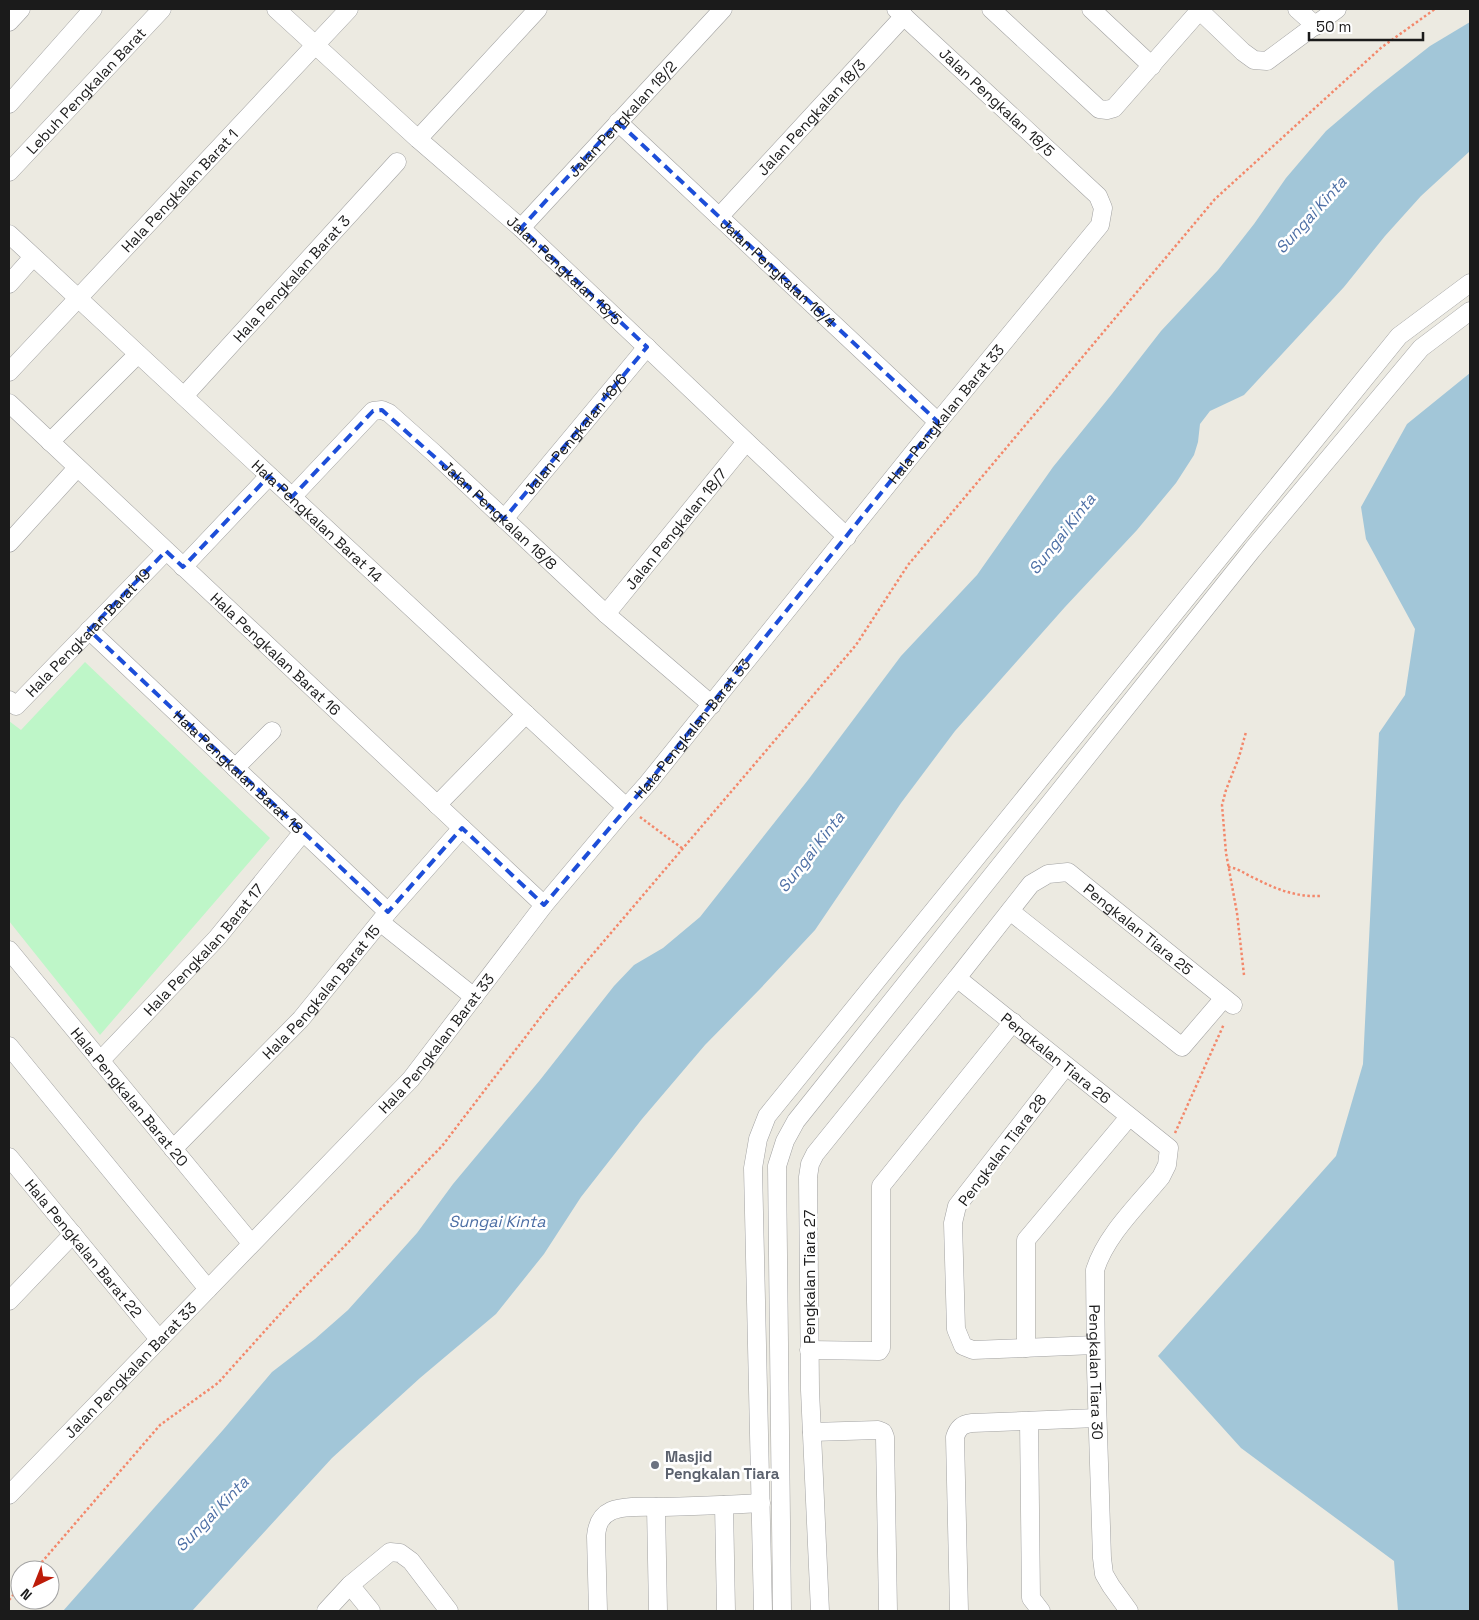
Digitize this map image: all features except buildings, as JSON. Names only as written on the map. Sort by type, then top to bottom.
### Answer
[{"type":"street","points":[[9,22],[21,9]]},
{"type":"street","points":[[9,104],[93,9]]},
{"type":"street","name":"Lebuh Pengkalan Barat","points":[[9,172],[162,9]]},
{"type":"street","name":"Jalan Pengkalan 18/5","points":[[276,9],[418,139],[521,228],[847,537]]},
{"type":"street","name":"Hala Pengkalan Barat 1","points":[[9,372],[349,9]]},
{"type":"street","points":[[418,139],[538,9]]},
{"type":"street","name":"Jalan Pengkalan 18/2","points":[[521,228],[723,9]]},
{"type":"street","points":[[991,9],[1099,109],[1107,110],[1114,108],[1199,9],[1243,52],[1254,60],[1267,61],[1337,9]]},
{"type":"street","points":[[1091,9],[1152,66]]},
{"type":"street","points":[[1297,9],[1316,26]]},
{"type":"street","name":"Jalan Pengkalan 18/5","points":[[900,13],[1098,196]]},
{"type":"street","name":"Jalan Pengkalan 18/3","points":[[719,217],[900,13]]},
{"type":"street","name":"Jalan Pengkalan 18/4","points":[[618,122],[938,422]]},
{"type":"street","name":"Hala Pengkalan Barat 3","points":[[184,396],[398,162]]},
{"type":"street","name":"Hala Pengkalan Barat 33","points":[[251,1243],[411,1079],[544,905],[626,807],[648,784],[938,422],[1100,225],[1103,208],[1098,196]]},
{"type":"street","name":"Hala Pengkalan Barat 14","points":[[9,234],[626,807]]},
{"type":"street","points":[[9,284],[33,257]]},
{"type":"street","points":[[763,1611],[753,1168],[758,1140],[767,1116],[1399,336],[1470,284]]},
{"type":"street","points":[[782,1611],[777,1166],[785,1142],[796,1121],[1302,490],[1421,348],[1470,311]]},
{"type":"street","name":"Jalan Pengkalan 18/6","points":[[504,519],[647,347]]},
{"type":"street","points":[[50,442],[138,354]]},
{"type":"street","name":"Hala Pengkalan Barat 16","points":[[9,403],[544,905]]},
{"type":"street","name":"Jalan Pengkalan 18/8","points":[[292,497],[372,411],[382,410],[389,413],[434,452],[606,614],[712,704]]},
{"type":"street","name":"Jalan Pengkalan 18/7","points":[[606,614],[746,442]]},
{"type":"street","points":[[9,543],[77,468]]},
{"type":"street","points":[[183,567],[269,476]]},
{"type":"street","name":"Hala Pengkalan Barat 19","points":[[9,700],[16,706],[166,551]]},
{"type":"street","name":"Hala Pengkalan Barat 18","points":[[89,630],[303,832],[384,917],[474,997]]},
{"type":"street","points":[[437,805],[526,714]]},
{"type":"street","points":[[235,768],[272,731]]},
{"type":"street","name":"Hala Pengkalan Barat 15","points":[[173,1150],[302,1019],[384,917],[462,828]]},
{"type":"street","name":"Hala Pengkalan Barat 17","points":[[100,1061],[217,938],[303,832]]},
{"type":"street","name":"Pengkalan Tiara 25","points":[[1038,880],[1048,874],[1068,872],[1228,1002]]},
{"type":"street","name":"Pengkalan Tiara 27","points":[[820,1611],[810,1385],[808,1177],[810,1164],[815,1154],[1031,884],[1038,880]]},
{"type":"street","points":[[1010,911],[1180,1046],[1184,1046],[1228,1002]]},
{"type":"street","name":"Hala Pengkalan Barat 20","points":[[9,950],[251,1243]]},
{"type":"street","name":"Pengkalan Tiara 26","points":[[952,983],[1013,1022],[1168,1148]]},
{"type":"street","points":[[810,1350],[879,1351],[882,1348],[881,1186],[1013,1022]]},
{"type":"street","points":[[9,1046],[208,1289]]},
{"type":"street","name":"Pengkalan Tiara 28","points":[[1026,1348],[972,1350],[963,1346],[956,1329],[953,1224],[957,1206],[1066,1066]]},
{"type":"street","points":[[1095,1345],[1026,1348],[1026,1240],[1129,1117]]},
{"type":"street","name":"Pengkalan Tiara 30","points":[[1129,1611],[1104,1574],[1102,1558],[1095,1345],[1095,1270],[1099,1257],[1108,1242],[1161,1177],[1167,1166],[1168,1148]]},
{"type":"street","name":"Hala Pengkalan Barat 22","points":[[9,1157],[159,1338]]},
{"type":"street","points":[[9,1300],[73,1234]]},
{"type":"street","name":"Jalan Pengkalan Barat 33","points":[[9,1495],[251,1243]]},
{"type":"street","points":[[759,1382],[810,1385]]},
{"type":"street","points":[[959,1611],[955,1437],[958,1430],[964,1424],[1098,1418]]},
{"type":"street","points":[[1028,1421],[1031,1598],[1041,1611]]},
{"type":"street","points":[[812,1432],[878,1430],[883,1432],[885,1438],[888,1611]]},
{"type":"street","points":[[598,1611],[596,1530],[602,1517],[609,1512],[616,1509],[761,1503]]},
{"type":"street","points":[[724,1505],[726,1611]]},
{"type":"street","points":[[656,1507],[658,1611]]},
{"type":"street","points":[[326,1611],[350,1584],[390,1552],[400,1553],[411,1561],[449,1611]]},
{"type":"street","points":[[350,1584],[371,1611]]},
{"type":"path","points":[[44,1560],[160,1425],[218,1383],[298,1294],[442,1146],[553,1001],[856,645],[908,565],[1215,199],[1382,46],[1435,9]]},
{"type":"path","points":[[1244,975],[1237,913],[1222,823],[1222,805],[1246,732]]},
{"type":"path","points":[[626,807],[683,849]]},
{"type":"path","points":[[1228,867],[1235,868],[1268,885],[1288,892],[1304,896],[1320,896]]},
{"type":"path","points":[[1168,1148],[1228,1002]]},
{"type":"highlighted area","points":[[618,122],[938,422],[648,783],[544,905],[462,828],[388,912],[89,630],[166,551],[183,567],[269,476],[292,497],[373,411],[382,410],[504,519],[647,347],[521,228]]},
{"type":"green space","points":[[85,662],[270,838],[100,1035],[9,921],[9,721],[21,730]]},
{"type":"water","name":"Sungai Kinta","points":[[1470,22],[1470,151],[1421,196],[1385,236],[1344,287],[1244,395],[1210,411],[1200,424],[1194,455],[1176,483],[1137,530],[1065,607],[955,731],[901,803],[815,930],[705,1045],[642,1119],[581,1197],[544,1254],[496,1314],[420,1378],[332,1458],[192,1611],[63,1611],[272,1372],[315,1339],[348,1310],[417,1233],[453,1184],[540,1080],[614,986],[634,965],[663,948],[700,917],[808,780],[901,656],[977,575],[1053,467],[1161,331],[1218,270],[1254,224],[1286,178],[1326,131],[1430,46]]},
{"type":"water","points":[[1470,373],[1470,1611],[1398,1611],[1394,1561],[1241,1448],[1158,1356],[1336,1156],[1363,1064],[1379,733],[1405,695],[1415,629],[1366,539],[1361,507],[1407,424]]},
{"type":"place","name":"Masjid Pengkalan Tiara","points":[[655,1465]]}]
